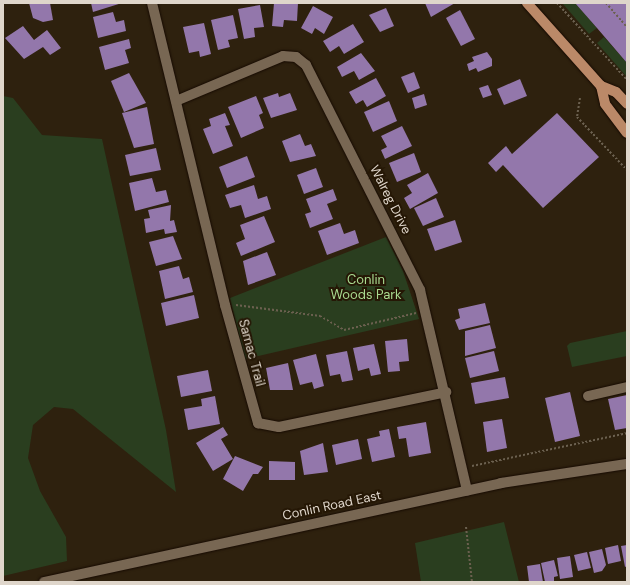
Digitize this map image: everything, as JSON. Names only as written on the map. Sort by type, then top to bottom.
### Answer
[{"type":"main road","points":[[527,3],[601,86],[626,103]]},
{"type":"main road","points":[[601,86],[604,104],[623,124],[627,133]]},
{"type":"street","name":"Samac Trail","points":[[152,3],[225,305],[254,417],[263,426],[279,427],[446,392]]},
{"type":"street","name":"Walreg Drive","points":[[176,101],[283,56],[296,57],[306,64],[414,276],[446,392],[467,491]]},
{"type":"street","points":[[588,396],[627,387]]},
{"type":"street","name":"Conlin Road East","points":[[44,582],[467,491],[627,464]]},
{"type":"path","points":[[557,3],[627,80]]},
{"type":"path","points":[[606,3],[627,27]]},
{"type":"path","points":[[580,98],[577,117],[627,170]]},
{"type":"path","points":[[225,305],[316,316],[344,330],[417,313]]},
{"type":"path","points":[[470,467],[627,433]]},
{"type":"path","points":[[466,527],[472,582]]},
{"type":"green space","points":[[575,3],[597,28],[589,34],[563,4]]},
{"type":"green space","points":[[604,37],[627,63],[626,76],[597,43]]},
{"type":"green space","points":[[3,96],[13,98],[42,135],[102,139],[166,430],[176,492],[73,409],[54,407],[33,425],[28,458],[40,491],[66,537],[67,561],[3,576]]},
{"type":"green space","name":"Conlin Woods Park","points":[[386,237],[403,271],[419,319],[245,359],[230,298]]},
{"type":"green space","points":[[627,331],[627,356],[572,367],[567,346],[570,343]]},
{"type":"green space","points":[[504,522],[519,582],[421,582],[415,543]]},
{"type":"building","points":[[29,3],[50,3],[53,20],[43,22],[33,18]]},
{"type":"building","points":[[91,3],[122,3],[93,12]]},
{"type":"building","points":[[274,3],[298,3],[297,21],[284,20],[283,27],[272,26]]},
{"type":"building","points":[[425,3],[455,3],[431,17]]},
{"type":"building","points":[[575,3],[627,3],[627,63],[597,28]]},
{"type":"building","points":[[260,5],[264,27],[254,28],[255,37],[244,39],[238,9]]},
{"type":"building","points":[[313,6],[333,17],[324,34],[315,28],[312,34],[301,28]]},
{"type":"building","points":[[386,8],[394,26],[380,32],[369,15]]},
{"type":"building","points":[[460,10],[475,39],[461,46],[446,18]]},
{"type":"building","points":[[113,12],[116,22],[124,20],[126,31],[98,38],[93,17]]},
{"type":"building","points":[[233,15],[238,38],[228,40],[230,47],[218,50],[211,20]]},
{"type":"building","points":[[204,23],[211,54],[200,57],[199,51],[189,53],[183,27]]},
{"type":"building","points":[[353,24],[364,42],[344,54],[339,46],[330,52],[323,41]]},
{"type":"building","points":[[23,26],[34,40],[47,30],[61,48],[50,55],[43,47],[24,59],[5,38]]},
{"type":"building","points":[[129,39],[131,48],[125,50],[129,63],[105,70],[99,47]]},
{"type":"building","points":[[487,52],[492,59],[492,66],[478,72],[476,68],[469,71],[467,64],[474,61],[472,57]]},
{"type":"building","points":[[361,53],[375,71],[359,80],[354,71],[342,77],[337,67]]},
{"type":"building","points":[[414,72],[420,88],[408,93],[401,77]]},
{"type":"building","points":[[129,73],[146,103],[124,112],[111,81]]},
{"type":"building","points":[[376,78],[386,96],[367,107],[363,100],[356,104],[349,92]]},
{"type":"building","points":[[520,79],[527,96],[504,105],[497,89]]},
{"type":"building","points":[[488,85],[492,95],[483,98],[479,88]]},
{"type":"building","points":[[278,93],[279,97],[290,93],[297,110],[271,118],[263,98]]},
{"type":"building","points":[[424,94],[427,105],[415,109],[412,98]]},
{"type":"building","points":[[256,96],[263,113],[259,115],[264,128],[241,138],[228,107]]},
{"type":"building","points":[[389,101],[397,121],[373,132],[364,112]]},
{"type":"building","points":[[147,107],[154,144],[134,148],[122,113]]},
{"type":"building","points":[[225,113],[230,125],[225,126],[233,146],[213,154],[203,129],[211,126],[209,119]]},
{"type":"building","points":[[557,113],[599,157],[543,208],[503,165],[496,172],[488,163],[506,146],[512,154]]},
{"type":"building","points":[[402,126],[412,146],[385,159],[381,150],[387,147],[381,136]]},
{"type":"building","points":[[300,134],[305,146],[311,144],[316,156],[290,162],[282,141]]},
{"type":"building","points":[[156,148],[161,170],[130,176],[125,155]]},
{"type":"building","points":[[414,153],[421,172],[397,182],[389,163]]},
{"type":"building","points":[[247,156],[255,177],[227,188],[219,167]]},
{"type":"building","points":[[316,168],[323,187],[304,194],[297,175]]},
{"type":"building","points":[[428,173],[438,193],[410,209],[404,198],[412,193],[407,185]]},
{"type":"building","points":[[152,178],[156,192],[166,190],[169,202],[135,211],[129,183]]},
{"type":"building","points":[[254,185],[258,199],[267,196],[271,209],[245,218],[241,205],[230,208],[225,195]]},
{"type":"building","points":[[333,189],[337,200],[327,204],[333,219],[310,228],[305,214],[311,212],[306,199]]},
{"type":"building","points":[[436,198],[444,217],[423,226],[414,208]]},
{"type":"building","points":[[171,205],[170,221],[174,220],[177,232],[165,234],[164,229],[146,233],[144,219],[150,218],[148,210]]},
{"type":"building","points":[[264,216],[275,242],[241,256],[236,243],[245,239],[240,225]]},
{"type":"building","points":[[455,220],[462,242],[435,251],[427,229]]},
{"type":"building","points":[[340,223],[344,234],[355,230],[359,243],[327,255],[318,231]]},
{"type":"building","points":[[173,236],[182,259],[156,266],[149,242]]},
{"type":"building","points":[[267,252],[276,275],[248,285],[243,261]]},
{"type":"building","points":[[179,266],[183,279],[189,277],[193,292],[165,299],[159,271]]},
{"type":"building","points":[[194,295],[199,318],[166,326],[161,303]]},
{"type":"building","points":[[485,303],[490,323],[459,330],[455,320],[460,318],[458,309]]},
{"type":"building","points":[[490,325],[496,348],[465,356],[465,331]]},
{"type":"building","points":[[407,339],[409,361],[399,362],[400,371],[388,372],[385,341]]},
{"type":"building","points":[[374,344],[381,374],[371,376],[369,368],[358,371],[353,348]]},
{"type":"building","points":[[347,351],[353,380],[342,382],[340,374],[330,376],[326,355]]},
{"type":"building","points":[[494,351],[499,371],[470,378],[465,358]]},
{"type":"building","points":[[316,354],[324,386],[314,389],[312,382],[300,385],[293,360]]},
{"type":"building","points":[[288,363],[293,390],[270,390],[266,368]]},
{"type":"building","points":[[208,370],[212,391],[181,397],[177,376]]},
{"type":"building","points":[[505,377],[509,398],[475,404],[471,383]]},
{"type":"building","points":[[570,392],[580,436],[555,442],[545,398]]},
{"type":"building","points":[[627,395],[627,428],[615,430],[608,399]]},
{"type":"building","points":[[215,396],[220,424],[188,430],[184,409],[202,406],[201,399]]},
{"type":"building","points":[[502,419],[507,448],[487,452],[483,422]]},
{"type":"building","points":[[426,422],[431,453],[409,457],[406,438],[399,439],[397,427]]},
{"type":"building","points":[[223,427],[228,435],[221,439],[233,459],[213,471],[196,443]]},
{"type":"building","points":[[389,429],[395,457],[372,462],[367,439],[380,436],[379,431]]},
{"type":"building","points":[[358,439],[362,459],[336,465],[332,445]]},
{"type":"building","points":[[323,443],[328,472],[304,475],[300,451]]},
{"type":"building","points":[[235,456],[263,467],[258,474],[253,474],[243,491],[223,479]]},
{"type":"building","points":[[269,461],[295,462],[295,480],[269,480]]},
{"type":"building","points":[[618,545],[621,561],[608,564],[605,548]]},
{"type":"building","points":[[627,545],[627,566],[625,567],[621,546]]},
{"type":"building","points":[[602,549],[606,565],[602,571],[594,573],[589,552]]},
{"type":"building","points":[[587,552],[591,568],[578,571],[574,555]]},
{"type":"building","points":[[570,556],[573,577],[560,579],[557,558]]},
{"type":"building","points":[[554,560],[558,576],[554,577],[554,581],[545,582],[541,563]]},
{"type":"building","points":[[540,564],[543,582],[529,582],[527,566]]}]
